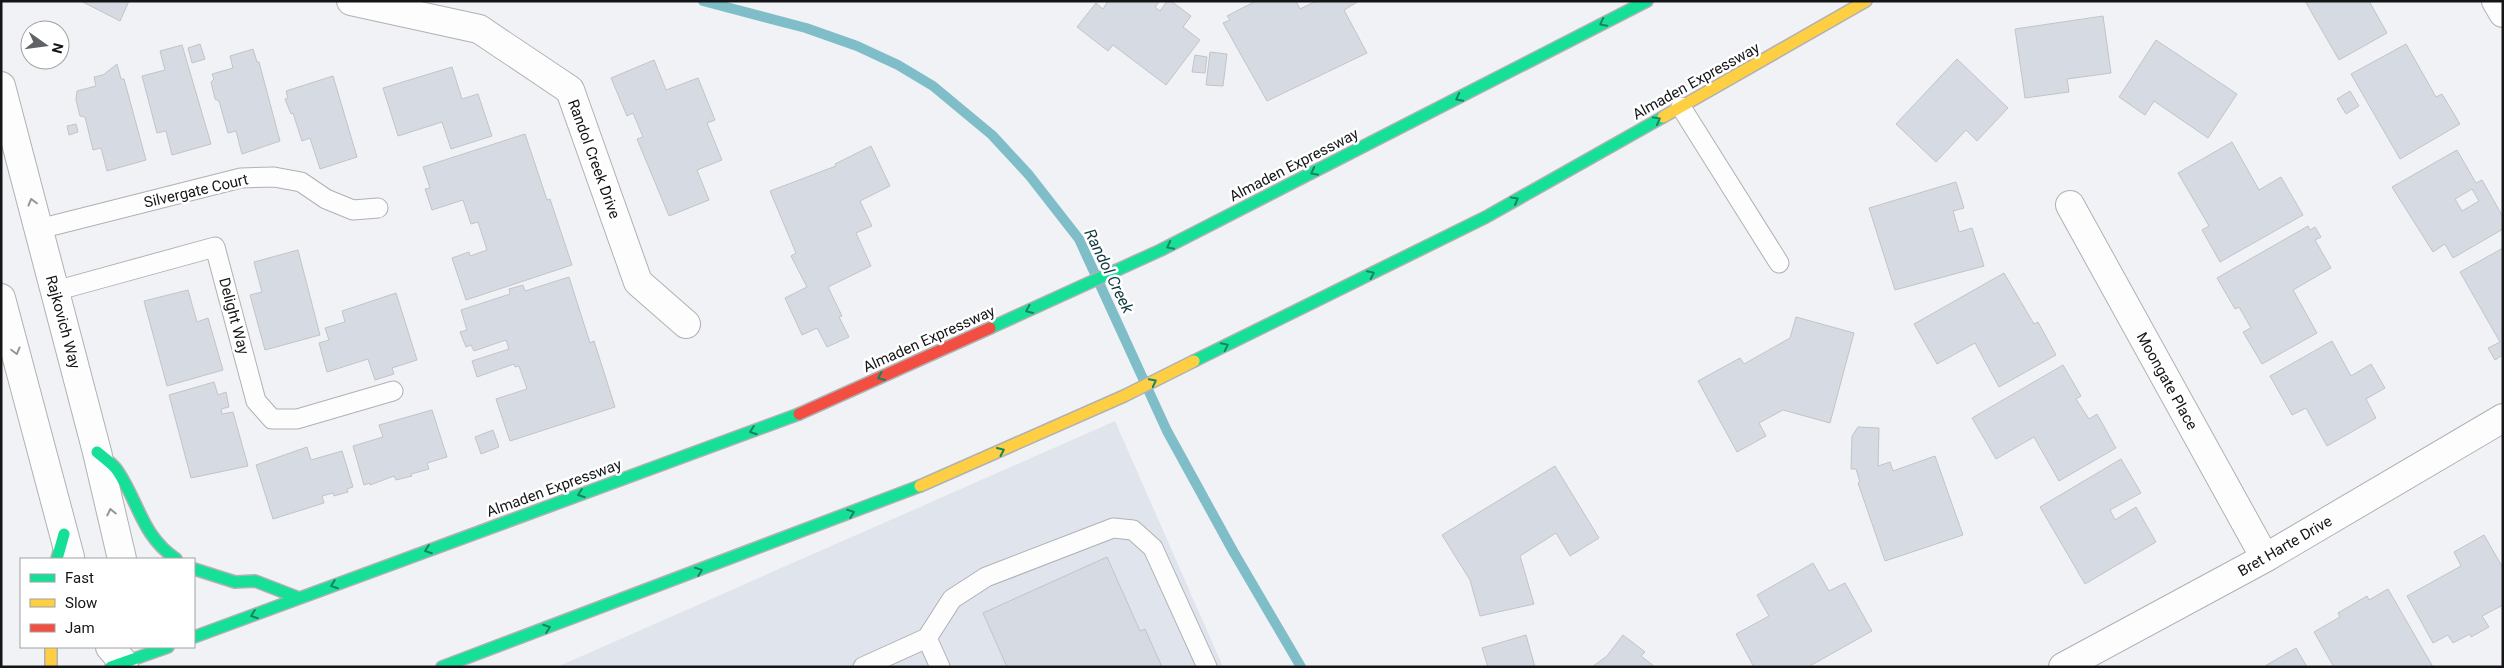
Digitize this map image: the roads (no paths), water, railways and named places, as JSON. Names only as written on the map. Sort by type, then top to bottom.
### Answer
[{"type":"main road","name":"Almaden Expressway","points":[[195,637],[798,414],[1132,264],[1647,1]]},
{"type":"main road","name":"Almaden Expressway","points":[[443,666],[926,484],[1124,396],[1486,217],[1866,1]]},
{"type":"main road","points":[[97,452],[116,469],[142,522],[156,542],[175,558]]},
{"type":"main road","points":[[195,569],[235,582],[255,581],[300,598]]},
{"type":"main road","points":[[51,648],[51,667]]},
{"type":"main road","points":[[118,656],[162,648]]},
{"type":"street","name":"Randol Creek Drive","points":[[351,1],[479,29],[570,90],[638,282],[686,324]]},
{"type":"street","points":[[2496,1],[2503,14]]},
{"type":"street","name":"Rajkovich Way","points":[[1,86],[97,452],[122,558]]},
{"type":"street","name":"Moongate Place","points":[[2070,205],[2265,558]]},
{"type":"street","points":[[1,298],[64,551]]},
{"type":"street","name":"Bret Harte Drive","points":[[2063,667],[2265,558],[2503,418]]},
{"type":"lane","points":[[1681,107],[1779,263]]},
{"type":"lane","name":"Silvergate Court","points":[[39,230],[241,178],[274,177],[301,182],[326,199],[353,210],[378,208]]},
{"type":"lane","name":"Delight Way","points":[[55,291],[215,247],[256,401],[272,419],[297,419],[393,392]]},
{"type":"lane","points":[[863,667],[927,638],[952,599],[986,577],[1113,528],[1133,530],[1153,548],[1207,667]]},
{"type":"lane","points":[[927,638],[940,667]]},
{"type":"waterway","name":"Randol Creek","points":[[703,1],[806,28],[857,46],[898,65],[933,86],[992,135],[1029,175],[1079,239],[1167,431],[1233,551],[1301,667]]}]
